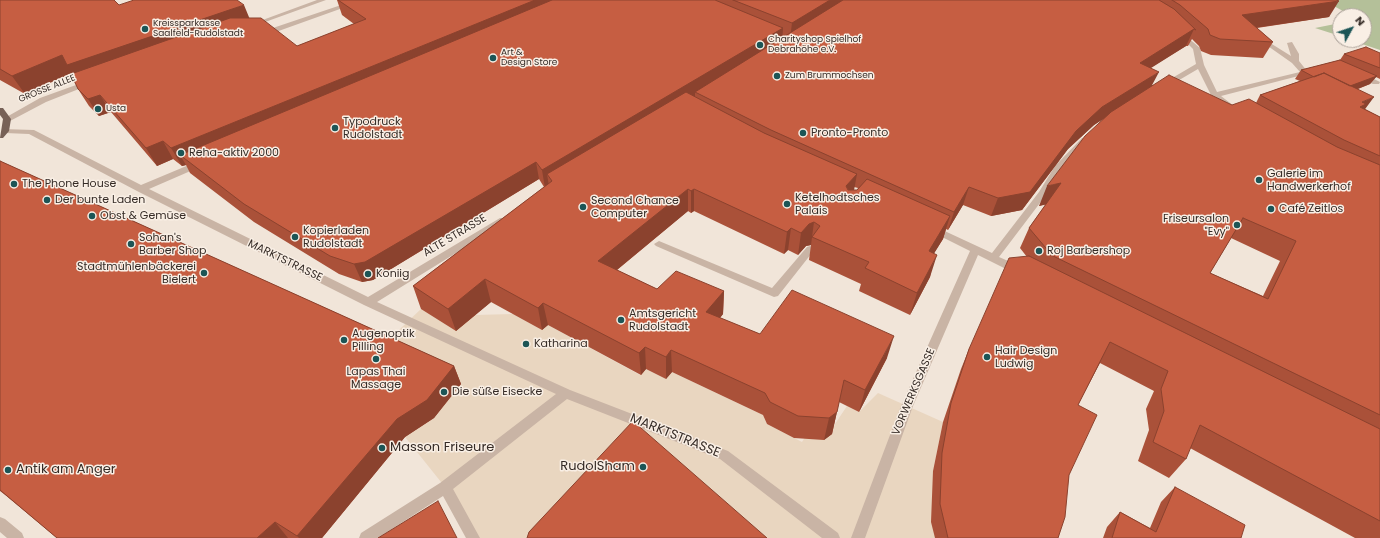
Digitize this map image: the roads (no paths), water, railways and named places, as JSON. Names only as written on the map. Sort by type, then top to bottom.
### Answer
[{"type":"main road","points":[[0,110],[7,119],[2,133]]},
{"type":"street","points":[[324,0],[246,30],[271,32],[362,0]]},
{"type":"street","points":[[1174,28],[1196,48],[1200,64],[1215,95],[1235,110]]},
{"type":"street","points":[[1267,43],[1295,61],[1305,73]]},
{"type":"street","points":[[1290,43],[1295,54],[1295,61]]},
{"type":"street","points":[[1155,90],[1200,64]]},
{"type":"street","points":[[1215,95],[1319,69]]},
{"type":"street","points":[[1355,74],[1376,82]]},
{"type":"street","name":"GROSSE ALLEE","points":[[7,119],[43,100],[96,81]]},
{"type":"street","name":"MARKTSTRASSE","points":[[2,133],[31,132],[140,189],[368,302],[566,393],[724,455],[833,538]]},
{"type":"street","points":[[994,257],[1043,193],[1058,168],[1092,133]]},
{"type":"street","points":[[140,189],[206,161]]},
{"type":"street","name":"ALTE STRASSE","points":[[368,302],[510,215]]},
{"type":"street","points":[[926,225],[976,248],[1028,275]]},
{"type":"street","points":[[659,244],[774,293],[810,249]]},
{"type":"street","name":"VORWERKSGASSE","points":[[858,538],[907,406],[976,248]]},
{"type":"street","points":[[366,538],[445,487],[566,393]]},
{"type":"street","points":[[445,487],[473,538]]},
{"type":"street","points":[[0,523],[17,538]]},
{"type":"place","name":"Kreissparkasse Saalfeld-Rudolstadt","points":[[145,29]]},
{"type":"place","name":"Charityshop Spielhof Debrahöhe e.V.","points":[[760,45]]},
{"type":"place","name":"Art & Design Store","points":[[493,58]]},
{"type":"place","name":"Zum Brummochsen","points":[[777,76]]},
{"type":"place","name":"Usta","points":[[98,109]]},
{"type":"place","name":"Typodruck Rudolstadt","points":[[335,128]]},
{"type":"place","name":"Pronto-Pronto","points":[[803,133]]},
{"type":"place","name":"Reha-aktiv 2000","points":[[181,153]]},
{"type":"place","name":"Galerie im Handwerkerhof","points":[[1259,180]]},
{"type":"place","name":"The Phone House","points":[[14,184]]},
{"type":"place","name":"Der bunte Laden","points":[[47,200]]},
{"type":"place","name":"Ketelhodtsches Palais","points":[[787,204]]},
{"type":"place","name":"Second Chance Computer","points":[[583,207]]},
{"type":"place","name":"Café Zeitlos","points":[[1271,209]]},
{"type":"place","name":"Obst & Gemüse","points":[[92,216]]},
{"type":"place","name":"Friseursalon \"Evy\"","points":[[1237,225]]},
{"type":"place","name":"Kopierladen Rudolstadt","points":[[295,237]]},
{"type":"place","name":"Sohan's Barber Shop","points":[[131,244]]},
{"type":"place","name":"Roj Barbershop","points":[[1039,251]]},
{"type":"place","name":"Stadtmühlenbäckerei Bielert","points":[[204,273]]},
{"type":"place","name":"Koniig","points":[[368,274]]},
{"type":"place","name":"Amtsgericht Rudolstadt","points":[[621,320]]},
{"type":"place","name":"Augenoptik Pilling","points":[[344,340]]},
{"type":"place","name":"Katharina","points":[[526,344]]},
{"type":"place","name":"Hair Design Ludwig","points":[[987,357]]},
{"type":"place","name":"Lapas Thai Massage","points":[[376,359]]},
{"type":"place","name":"Die süße Eisecke","points":[[444,392]]},
{"type":"place","name":"Masson Friseure","points":[[382,448]]},
{"type":"place","name":"RudolSham","points":[[643,467]]},
{"type":"place","name":"Antik am Anger","points":[[8,470]]}]
